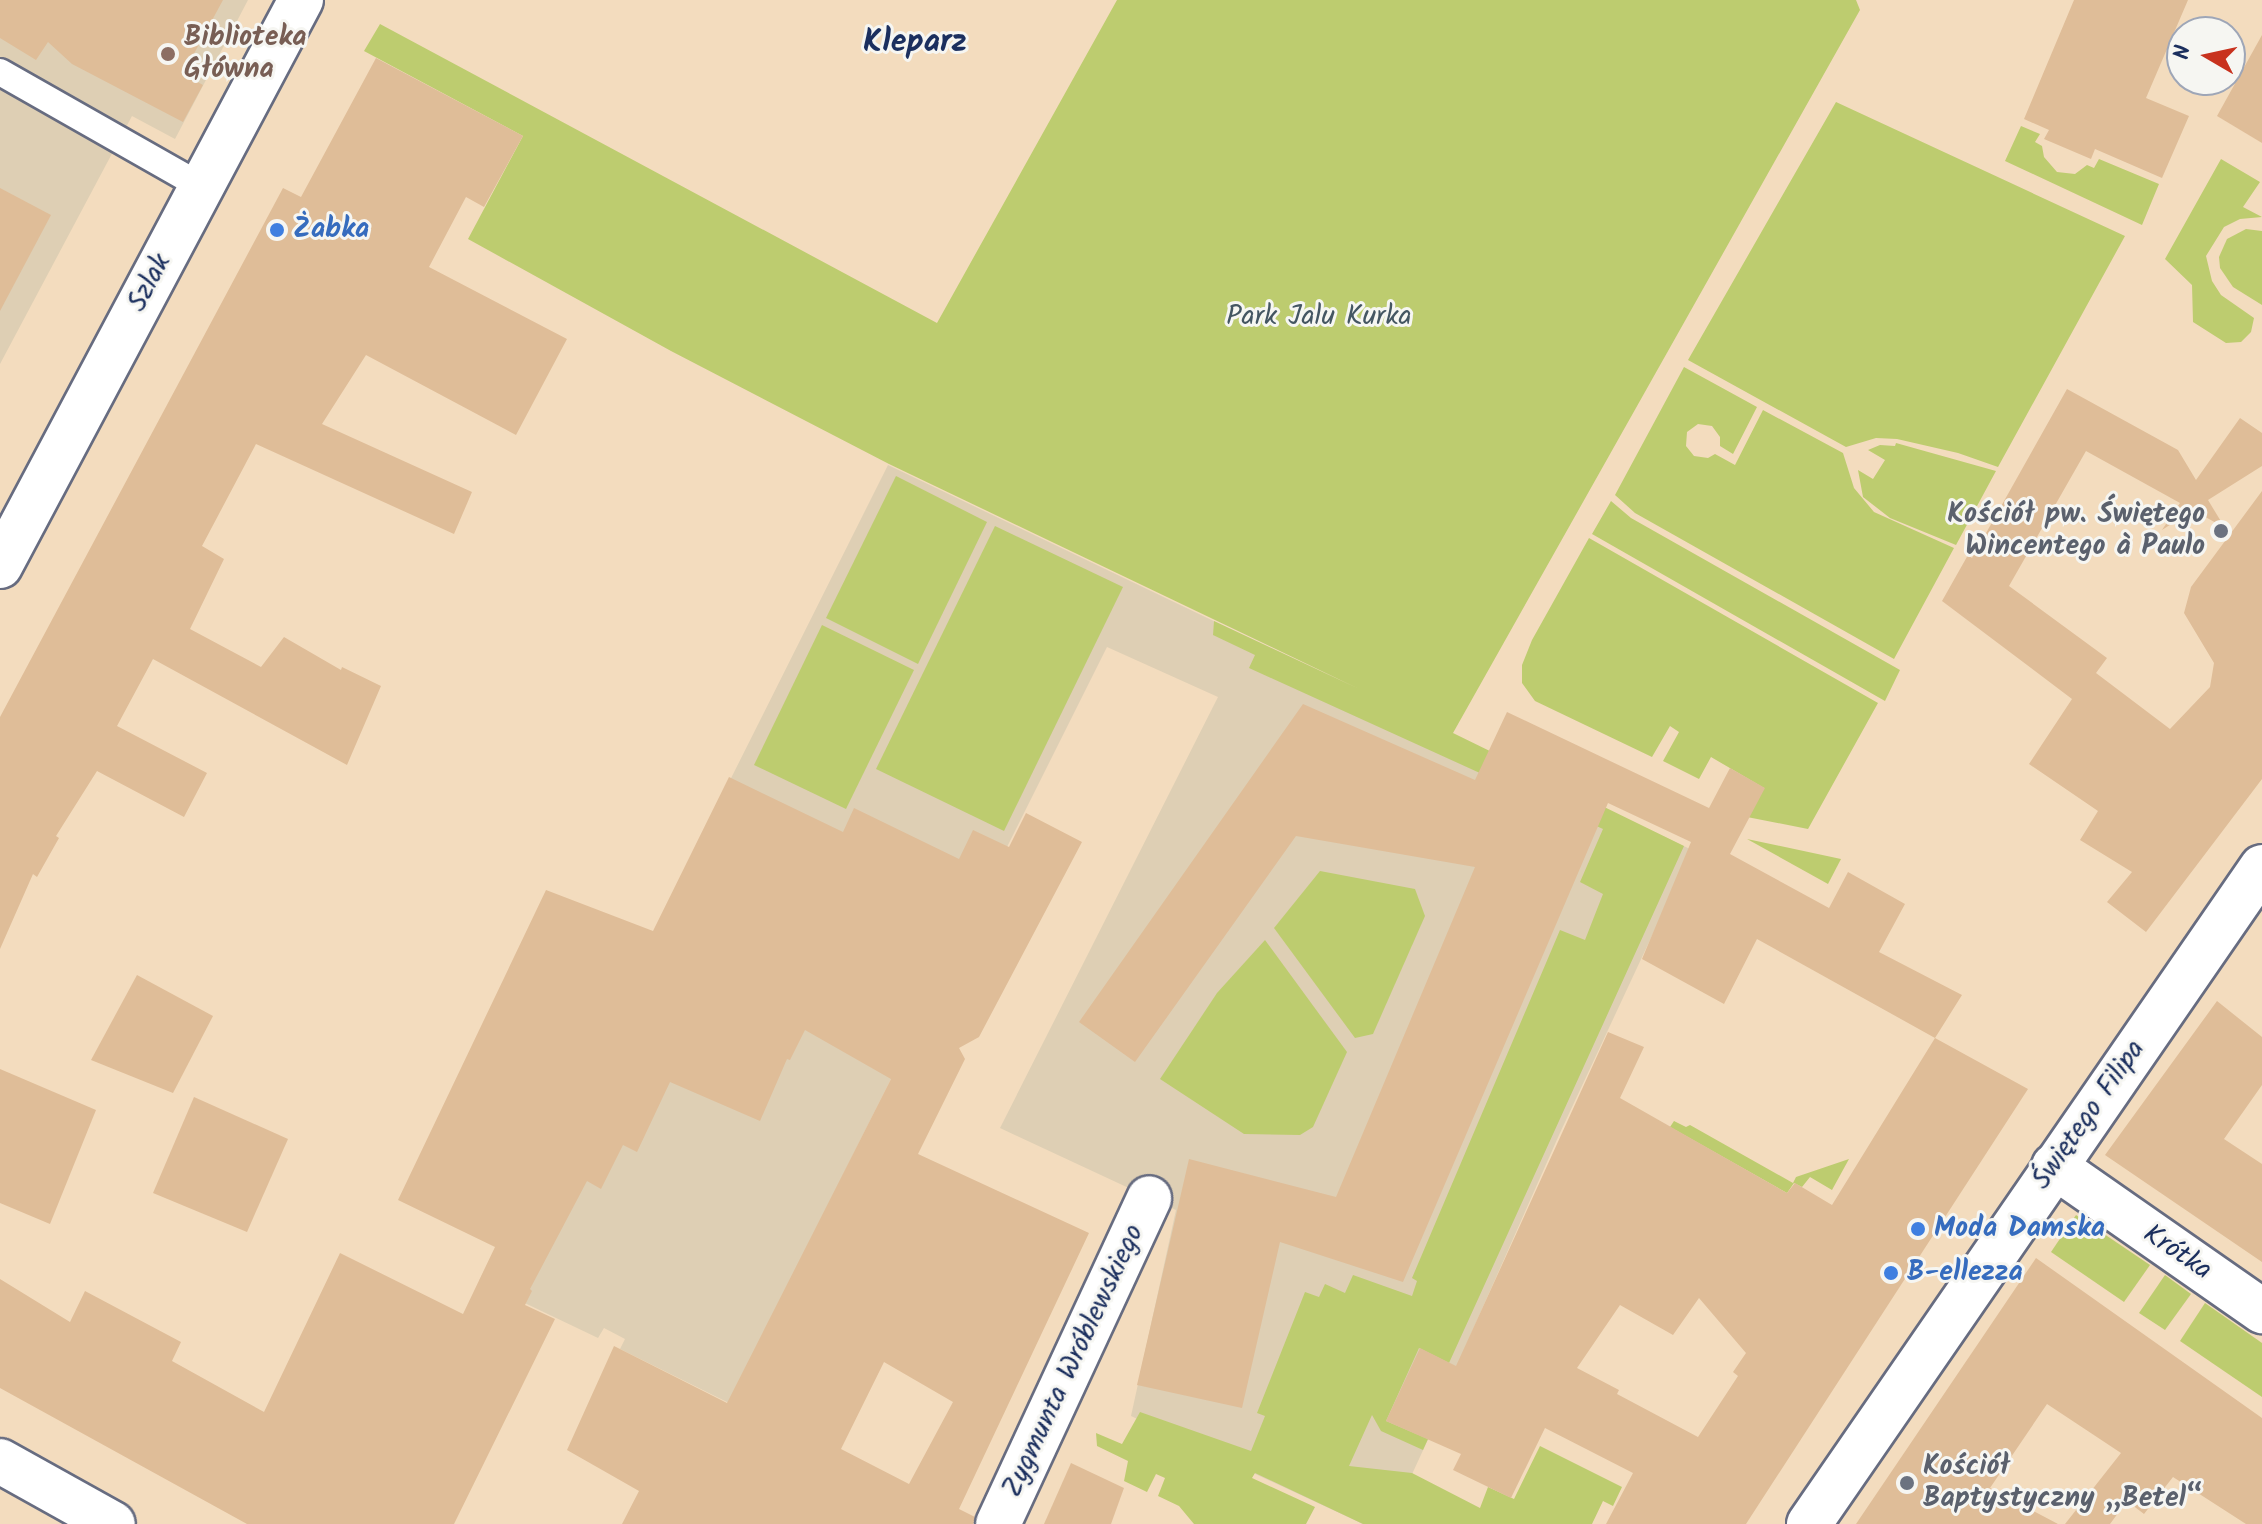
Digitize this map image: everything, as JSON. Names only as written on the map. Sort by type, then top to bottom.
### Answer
[{"type":"street","name":"Szlak","points":[[0,566],[301,0]]},
{"type":"street","name":"Świętego Filipa","points":[[1809,1524],[2262,867]]},
{"type":"street","name":"Krótka","points":[[2054,1166],[2262,1311]]},
{"type":"street","name":"Zygmunta Wróblewskiego","points":[[998,1524],[1149,1198]]},
{"type":"street","points":[[0,1461],[113,1524]]},
{"type":"lane","points":[[0,72],[201,186]]},
{"type":"shaded area","points":[[0,0],[248,0],[175,139],[132,116],[0,364]]},
{"type":"shaded area","points":[[888,465],[1692,850],[1559,1135],[1463,1352],[1467,1355],[1389,1524],[1363,1524],[1131,1416],[1176,1210],[1000,1128],[1218,697],[1107,647],[729,1403],[620,1349],[625,1339],[604,1328],[598,1338],[479,1281]]},
{"type":"green space","name":"Park Jalu Kurka","points":[[1117,0],[1856,0],[1860,10],[1453,733],[1684,846],[1449,1363],[1419,1348],[1386,1421],[1428,1439],[1423,1450],[1381,1431],[1372,1415],[1349,1466],[1412,1473],[1480,1508],[1488,1487],[1514,1499],[1540,1446],[1622,1487],[1613,1506],[1603,1501],[1592,1524],[1363,1524],[1255,1473],[1252,1478],[1315,1507],[1306,1524],[1194,1524],[1179,1506],[1158,1496],[1165,1478],[1156,1474],[1147,1492],[1124,1481],[1128,1461],[1097,1446],[1096,1433],[1122,1444],[1140,1412],[1251,1451],[1265,1416],[1257,1413],[1305,1292],[1319,1297],[1325,1284],[1345,1293],[1353,1275],[1412,1296],[1417,1281],[1412,1278],[1560,930],[1585,940],[1603,894],[1580,882],[1603,829],[1249,668],[1255,655],[1213,635],[1214,621],[1357,688],[889,464],[671,351],[468,239],[523,136],[364,51],[380,24],[937,323]]},
{"type":"green space","points":[[1836,102],[2125,236],[1998,467],[1958,453],[1897,439],[1876,438],[1846,447],[1688,360]]},
{"type":"green space","points":[[2021,126],[2040,134],[2035,142],[2042,146],[2044,157],[2057,172],[2075,174],[2087,165],[2094,168],[2099,159],[2159,184],[2142,225],[2005,161]]},
{"type":"green space","points":[[2221,159],[2260,182],[2243,207],[2262,217],[2240,219],[2224,227],[2206,256],[2212,281],[2221,295],[2254,318],[2251,332],[2241,342],[2226,343],[2193,322],[2192,285],[2165,259]]},
{"type":"green space","points":[[2246,229],[2262,231],[2262,305],[2233,287],[2220,268],[2219,257],[2227,239]]},
{"type":"green space","points":[[1684,367],[1757,407],[1733,454],[1720,446],[1720,437],[1712,426],[1698,424],[1687,432],[1686,446],[1694,456],[1708,458],[1715,454],[1735,465],[1763,410],[1843,453],[1854,488],[1874,512],[1954,548],[1894,659],[1635,513],[1615,495]]},
{"type":"green space","points":[[1896,443],[1996,471],[1956,545],[1890,518],[1863,497],[1858,470],[1873,479],[1885,460],[1868,450],[1880,445],[1895,446]]},
{"type":"green space","points":[[896,476],[987,522],[918,664],[826,618]]},
{"type":"green space","points":[[1611,501],[1631,518],[1900,670],[1885,701],[1592,534]]},
{"type":"green space","points":[[995,526],[1123,587],[1004,831],[876,769]]},
{"type":"green space","points":[[1589,538],[1878,703],[1808,829],[1747,817],[1764,788],[1711,757],[1699,779],[1663,761],[1679,732],[1670,726],[1652,757],[1535,701],[1522,683],[1522,665],[1532,640]]},
{"type":"green space","points":[[822,625],[914,670],[846,809],[754,765]]},
{"type":"green space","points":[[1747,839],[1841,859],[1828,884]]},
{"type":"green space","points":[[1320,871],[1415,889],[1425,916],[1373,1034],[1355,1038],[1274,928]]},
{"type":"green space","points":[[1265,940],[1347,1052],[1313,1127],[1300,1135],[1244,1134],[1160,1079],[1217,993]]},
{"type":"green space","points":[[1674,1121],[1686,1127],[1690,1125],[1793,1183],[1796,1177],[1849,1159],[1832,1190],[1810,1177],[1802,1187],[1794,1183],[1787,1193],[1670,1127]]},
{"type":"green space","points":[[2076,1215],[2150,1265],[2124,1302],[2051,1252]]},
{"type":"green space","points":[[2165,1275],[2191,1294],[2165,1330],[2139,1313]]},
{"type":"green space","points":[[2205,1303],[2262,1343],[2262,1397],[2180,1341]]},
{"type":"building","points":[[0,0],[223,0],[183,74],[203,85],[183,122],[72,64],[48,42],[36,60],[0,38]]},
{"type":"building","points":[[2074,0],[2188,0],[2181,16],[2166,16],[2166,51],[2146,98],[2189,116],[2162,178],[2095,149],[2091,159],[2044,139],[2049,130],[2024,119]]},
{"type":"building","points":[[2262,35],[2262,143],[2217,116],[2228,96],[2246,96],[2246,64]]},
{"type":"building","points":[[376,58],[523,136],[484,207],[466,197],[429,267],[567,339],[516,435],[366,355],[322,424],[472,492],[454,534],[256,444],[202,546],[224,559],[190,629],[261,667],[284,637],[341,670],[342,667],[381,686],[347,765],[153,659],[117,726],[207,773],[184,817],[97,771],[56,836],[59,838],[37,877],[33,874],[0,949],[0,717],[283,188],[301,197]]},
{"type":"building","points":[[0,188],[51,215],[0,311]]},
{"type":"building","points":[[2067,389],[2178,450],[2196,480],[2240,418],[2262,433],[2262,466],[2208,500],[2225,528],[2193,510],[2162,530],[2180,503],[2086,451],[2009,586],[2107,658],[2096,673],[2170,729],[2210,687],[2214,663],[2184,613],[2191,587],[2262,491],[2262,779],[2146,932],[2107,902],[2132,872],[2080,840],[2098,811],[2029,764],[2072,699],[1942,601],[1968,555],[1972,558]]},
{"type":"building","points":[[1303,704],[1475,780],[1507,712],[1709,808],[1730,768],[1765,788],[1730,854],[1829,908],[1848,872],[1905,904],[1879,952],[1962,995],[1935,1038],[1757,939],[1724,1004],[1642,959],[1691,842],[1608,803],[1403,1282],[1280,1242],[1242,1408],[1137,1385],[1189,1159],[1336,1197],[1475,867],[1296,836],[1135,1062],[1079,1022]]},
{"type":"building","points":[[729,777],[843,832],[854,808],[959,859],[973,830],[1009,847],[1026,813],[1082,842],[979,1037],[959,1048],[965,1059],[918,1154],[1089,1233],[959,1509],[975,1517],[973,1524],[622,1524],[639,1491],[567,1450],[614,1346],[727,1403],[891,1079],[805,1030],[790,1060],[787,1059],[760,1121],[670,1082],[637,1152],[623,1145],[601,1189],[587,1181],[530,1289],[532,1291],[525,1305],[555,1319],[454,1524],[247,1524],[0,1388],[0,1279],[70,1322],[85,1291],[181,1342],[172,1361],[264,1412],[340,1253],[463,1314],[495,1247],[398,1200],[546,890],[653,931]],"holes":[[[884,1362],[953,1402],[909,1484],[841,1449]]]},
{"type":"building","points":[[137,975],[213,1016],[173,1093],[91,1060]]},
{"type":"building","points":[[2217,1001],[2262,1037],[2262,1085],[2224,1139],[2262,1164],[2262,1262],[2105,1155]]},
{"type":"building","points":[[1608,1032],[1644,1047],[1620,1098],[1787,1193],[1795,1183],[1832,1205],[1935,1038],[2028,1089],[1746,1524],[1606,1524],[1633,1473],[1545,1428],[1511,1498],[1453,1470],[1461,1454],[1386,1421],[1420,1348],[1456,1366]],"holes":[[[1699,1298],[1746,1353],[1733,1372],[1738,1376],[1698,1437],[1617,1394],[1619,1390],[1577,1368],[1620,1305],[1673,1335]]]},
{"type":"building","points":[[0,1069],[96,1110],[50,1224],[0,1203]]},
{"type":"building","points":[[194,1097],[288,1139],[247,1232],[153,1193]]},
{"type":"building","points":[[2036,1258],[2262,1418],[2262,1524],[2246,1524],[2173,1477],[2144,1514],[2127,1501],[2110,1524],[2065,1524],[2121,1453],[2047,1404],[1990,1488],[2058,1524],[1856,1524]]},
{"type":"building","points":[[1071,1463],[1124,1488],[1111,1524],[1044,1524]]},
{"type":"place","name":"Biblioteka Główna","points":[[168,54]]},
{"type":"place","name":"Żabka","points":[[277,230]]},
{"type":"place","name":"Kościół pw. Świętego Wincentego à Paulo","points":[[2221,531]]},
{"type":"place","name":"Moda Damska","points":[[1918,1229]]},
{"type":"place","name":"B-ellezza","points":[[1891,1273]]},
{"type":"place","name":"Kościół Baptystyczny „Betel“","points":[[1907,1483]]},
{"type":"district","name":"Kleparz","points":[[915,43]]}]
